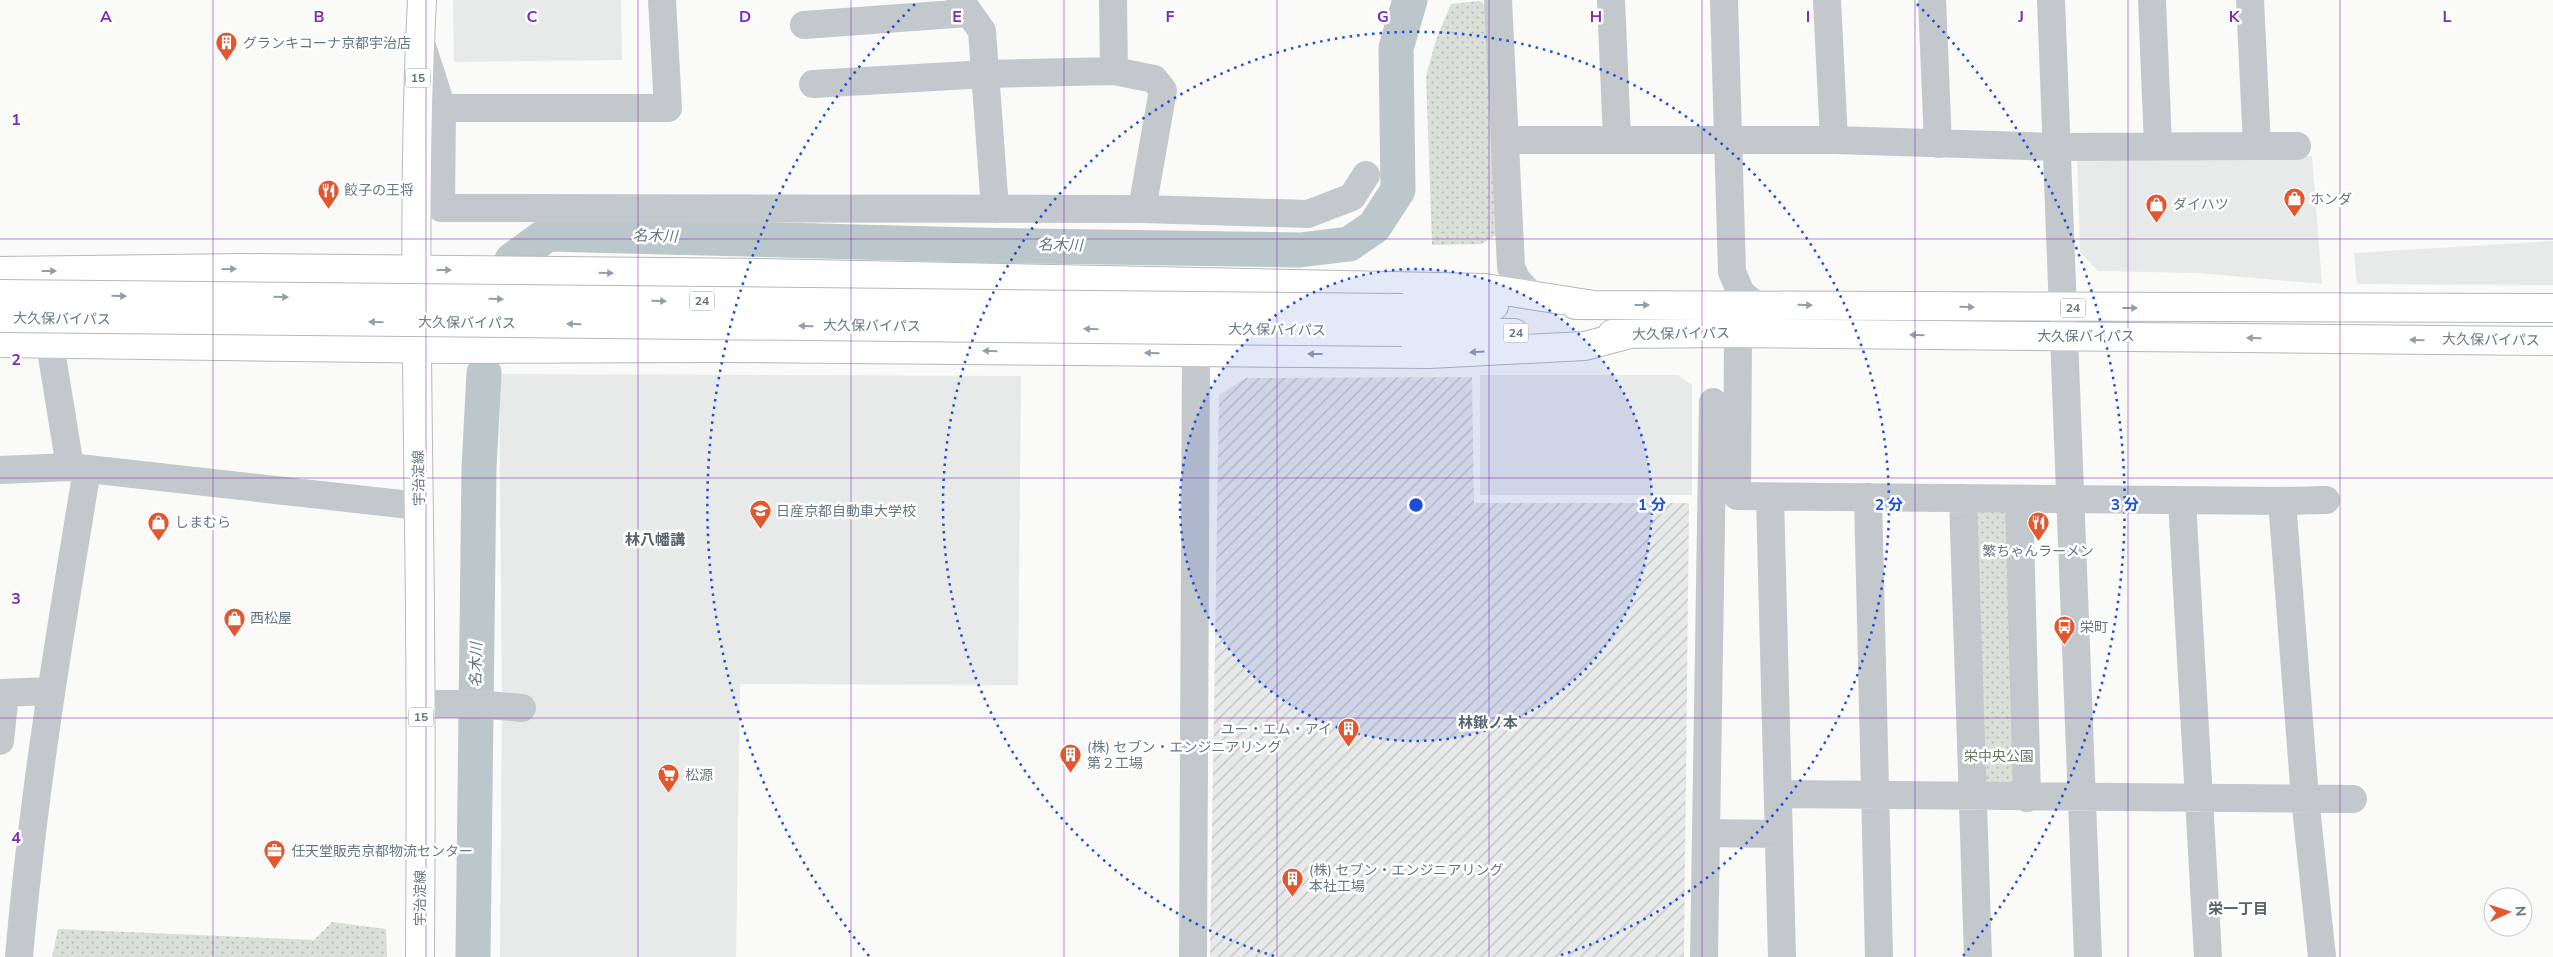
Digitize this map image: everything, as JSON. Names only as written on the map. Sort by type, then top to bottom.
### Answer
[{"type":"main road","name":"宇治淀線","points":[[420,957],[422,704],[415,270],[429,108],[420,39],[422,0]]},
{"type":"main road","points":[[0,271],[189,269],[771,273],[1485,288],[1594,305]]},
{"type":"main road","name":"大久保バイパス","points":[[0,294],[1403,320],[1630,334],[1738,333],[2553,341]]},
{"type":"main road","name":"大久保バイパス","points":[[0,318],[1403,320],[1594,305],[1754,304],[2064,308],[2553,308]]},
{"type":"main road","points":[[0,343],[415,348],[725,348],[1196,354],[1429,354],[1585,346],[1630,334]]},
{"type":"street","points":[[662,0],[668,108],[429,108],[441,208],[1142,210],[1308,214],[1352,198],[1366,174]]},
{"type":"street","points":[[1113,0],[1114,70]]},
{"type":"street","points":[[1498,0],[1511,267],[1517,280],[1530,294]]},
{"type":"street","points":[[1611,0],[1617,139]]},
{"type":"street","points":[[1724,0],[1732,272],[1741,293],[1754,304]]},
{"type":"street","points":[[1827,0],[1834,140]]},
{"type":"street","points":[[1932,0],[1938,144]]},
{"type":"street","points":[[2051,0],[2088,957]]},
{"type":"street","points":[[2152,0],[2158,145]]},
{"type":"street","points":[[2250,0],[2257,146]]},
{"type":"street","points":[[804,25],[964,6],[982,31],[995,209]]},
{"type":"street","points":[[813,84],[986,74],[1114,70],[1154,79],[1163,90],[1142,210]]},
{"type":"street","points":[[1504,140],[1834,140],[2056,147],[2158,145],[2297,146]]},
{"type":"street","points":[[189,269],[190,346]]},
{"type":"street","points":[[78,271],[86,343]]},
{"type":"street","points":[[1738,333],[1737,496],[2182,501],[2326,500]]},
{"type":"street","points":[[19,957],[26,868],[78,469],[50,344]]},
{"type":"street","points":[[1193,957],[1196,354]]},
{"type":"street","points":[[1704,957],[1713,402]]},
{"type":"street","points":[[0,470],[78,469],[419,506]]},
{"type":"street","points":[[1770,497],[1782,957]]},
{"type":"street","points":[[1868,497],[1878,957]]},
{"type":"street","points":[[1963,498],[1978,957]]},
{"type":"street","points":[[2019,499],[2028,798]]},
{"type":"street","points":[[2182,501],[2208,957]]},
{"type":"street","points":[[2282,501],[2304,798],[2322,957]]},
{"type":"street","points":[[0,741],[3,693],[50,691]]},
{"type":"street","points":[[422,704],[476,704],[522,708]]},
{"type":"street","points":[[1778,794],[1875,794],[2082,799],[2353,799]]},
{"type":"street","points":[[1706,832],[1779,834]]},
{"type":"shaded area","points":[[453,0],[621,0],[622,60],[454,62]]},
{"type":"shaded area","points":[[2077,154],[2312,156],[2322,284],[2199,273],[2098,271],[2080,252]]},
{"type":"shaded area","points":[[2553,241],[2553,285],[2357,284],[2354,253]]},
{"type":"shaded area","name":"日産京都自動車大学校","points":[[499,374],[1021,376],[1018,685],[740,684],[736,957],[500,957],[502,702]]},
{"type":"shaded area","points":[[1480,375],[1678,375],[1692,385],[1692,495],[1480,495]]},
{"type":"shaded area","points":[[1472,377],[1474,503],[1689,503],[1684,957],[1210,957],[1219,395],[1246,378]]},
{"type":"green space","points":[[1480,1],[1490,10],[1500,233],[1481,244],[1432,245],[1426,76],[1436,40],[1451,4]]},
{"type":"green space","name":"栄中央公園","points":[[2007,506],[2023,789],[1977,783],[1976,507]]},
{"type":"green space","points":[[332,922],[386,929],[387,957],[52,957],[58,929],[314,940]]},
{"type":"waterway","name":"名木川","points":[[512,260],[548,234],[973,245],[1300,250],[1349,244],[1374,227],[1398,190],[1396,48],[1410,0]]},
{"type":"waterway","name":"名木川","points":[[473,957],[479,468],[484,373]]},
{"type":"place","name":"グランキコーナ京都宇治店","points":[[227,62]]},
{"type":"place","name":"餃子の王将","points":[[328,209]]},
{"type":"place","name":"ホンダ","points":[[2294,218]]},
{"type":"place","name":"ダイハツ","points":[[2157,223]]},
{"type":"place","name":"日産京都自動車大学校","points":[[760,530]]},
{"type":"place","name":"しまむら","points":[[159,541]]},
{"type":"place","name":"繁ちゃんラーメン","points":[[2038,542]]},
{"type":"place","name":"西松屋","points":[[234,637]]},
{"type":"place","name":"栄町","points":[[2064,646]]},
{"type":"place","name":"ユー・エム・アイ","points":[[1348,748]]},
{"type":"place","name":"(株) セブン・エンジニアリング 第２工場","points":[[1071,774]]},
{"type":"place","name":"松源","points":[[669,794]]},
{"type":"place","name":"任天堂販売京都物流センター","points":[[275,870]]},
{"type":"place","name":"(株) セブン・エンジニアリング 本社工場","points":[[1293,897]]},
{"type":"district","name":"林八幡講","points":[[655,540]]},
{"type":"district","name":"林鍬ノ本","points":[[1488,723]]},
{"type":"district","name":"栄一丁目","points":[[2238,909]]}]
